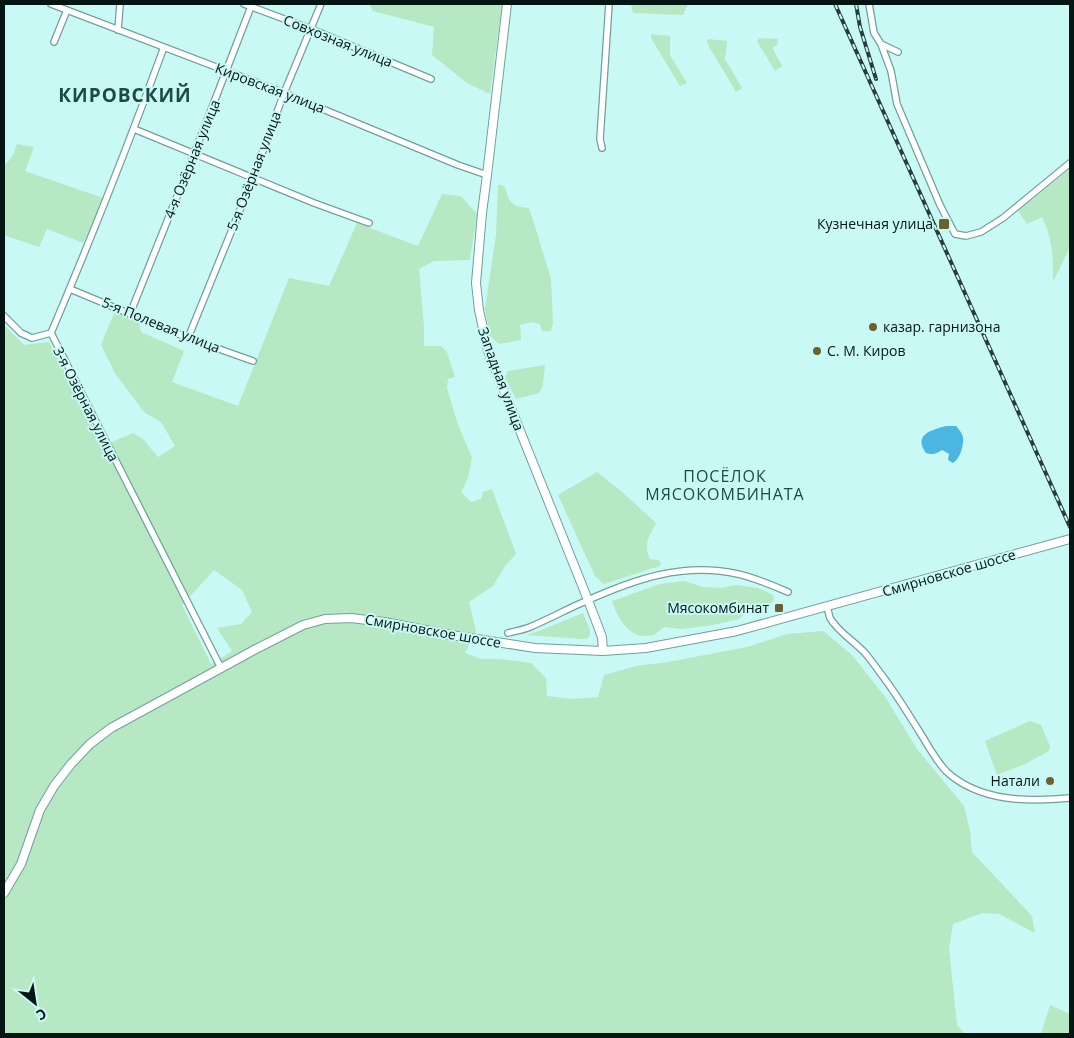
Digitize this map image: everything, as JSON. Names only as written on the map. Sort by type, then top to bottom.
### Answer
[{"type":"main road","name":"Западная улица","points":[[507,4],[482,213],[476,283],[481,324],[488,351],[588,600],[602,638],[603,651]]},
{"type":"main road","name":"Смирновское шоссе","points":[[4,893],[21,864],[40,810],[54,786],[90,744],[111,728],[303,625],[325,619],[351,618],[384,622],[450,635],[559,650],[603,651],[646,648],[737,631],[1070,539]]},
{"type":"street","name":"Кировская улица","points":[[51,4],[284,93],[458,165],[487,175]]},
{"type":"street","points":[[118,30],[120,4]]},
{"type":"street","name":"Совхозная улица","points":[[244,4],[251,5],[431,78]]},
{"type":"street","name":"5-я Озёрная улица","points":[[188,338],[321,4]]},
{"type":"street","points":[[602,148],[600,139],[609,4]]},
{"type":"street","points":[[869,4],[874,33],[881,44],[891,71],[897,104],[940,205],[955,234],[966,236],[981,232],[1003,218],[1070,163]]},
{"type":"street","name":"4-я Озёрная улица","points":[[130,314],[251,5]]},
{"type":"street","points":[[54,42],[67,10]]},
{"type":"street","points":[[881,44],[898,52]]},
{"type":"street","name":"3-я Озёрная улица","points":[[164,47],[134,129],[51,333],[221,668]]},
{"type":"street","points":[[134,129],[314,203],[369,223]]},
{"type":"street","name":"5-я Полевая улица","points":[[70,289],[188,338],[253,360]]},
{"type":"street","points":[[4,316],[21,333],[32,338],[51,333]]},
{"type":"street","name":"Смирновское шоссе","points":[[508,633],[530,627],[636,580],[667,572],[696,570],[736,574],[788,592]]},
{"type":"street","points":[[827,607],[830,618],[836,626],[864,652],[899,699],[941,765],[958,780],[982,792],[1008,799],[1070,798]]},
{"type":"green space","points":[[369,4],[502,4],[490,94],[467,83],[432,55],[434,27],[373,11]]},
{"type":"green space","points":[[631,4],[688,4],[683,15],[633,13]]},
{"type":"green space","points":[[651,34],[670,36],[670,55],[687,83],[680,86],[651,38]]},
{"type":"green space","points":[[759,38],[778,39],[777,46],[774,46],[773,49],[782,66],[775,71],[757,41]]},
{"type":"green space","points":[[708,39],[727,41],[725,59],[742,88],[736,92],[708,45]]},
{"type":"green space","points":[[17,144],[34,147],[25,171],[103,198],[83,243],[47,229],[39,247],[4,235],[4,166],[12,157]]},
{"type":"green space","points":[[1070,169],[1070,247],[1053,282],[1052,257],[1046,225],[1042,217],[1027,224],[1018,211]]},
{"type":"green space","points":[[498,185],[505,187],[512,203],[519,207],[529,208],[551,279],[553,324],[551,331],[542,331],[540,324],[531,322],[520,325],[521,340],[499,344],[490,336],[485,309],[496,235]]},
{"type":"green space","points":[[442,194],[461,196],[477,214],[470,260],[434,261],[419,269],[424,346],[441,346],[447,352],[455,377],[448,379],[447,388],[457,422],[472,458],[468,478],[461,492],[471,502],[481,499],[483,492],[492,489],[516,554],[505,566],[493,586],[469,602],[476,631],[465,653],[481,659],[501,659],[531,663],[546,678],[547,696],[572,699],[598,697],[604,675],[636,666],[747,647],[787,634],[823,631],[852,655],[886,698],[917,749],[964,806],[970,830],[972,852],[1032,916],[1035,933],[999,914],[982,913],[953,924],[949,949],[957,1025],[965,1034],[4,1034],[4,325],[24,345],[49,342],[103,446],[133,433],[143,439],[158,457],[175,446],[161,422],[145,413],[116,375],[101,345],[114,313],[138,319],[141,332],[184,351],[172,382],[238,406],[289,278],[329,286],[357,223],[418,246]],"holes":[[[214,570],[242,590],[252,612],[241,624],[217,628],[232,651],[211,664],[182,605]]]},
{"type":"green space","points":[[545,365],[543,385],[539,393],[516,399],[505,377],[508,371]]},
{"type":"green space","points":[[597,472],[656,523],[651,532],[647,549],[650,559],[658,560],[661,563],[660,566],[604,584],[595,576],[558,495]]},
{"type":"green space","points":[[684,581],[703,587],[721,588],[736,585],[758,588],[773,595],[774,600],[767,606],[754,604],[739,619],[682,629],[664,627],[654,635],[644,636],[633,633],[625,625],[618,616],[612,601],[660,584]]},
{"type":"green space","points":[[583,613],[590,630],[588,638],[526,635],[539,631]]},
{"type":"green space","points":[[1030,721],[1041,725],[1050,746],[1049,751],[1025,764],[997,775],[985,741]]},
{"type":"green space","points":[[1050,1005],[1070,1014],[1070,1034],[1041,1034]]},
{"type":"water","points":[[946,426],[956,426],[963,437],[961,452],[953,463],[948,460],[949,454],[942,450],[934,454],[926,453],[922,442],[926,434]]},
{"type":"railway","points":[[835,4],[1070,527]]},
{"type":"railway","points":[[856,4],[860,27],[876,79]]},
{"type":"place","name":"Кузнечная улица","points":[[944,224]]},
{"type":"place","name":"казар. гарнизона","points":[[873,327]]},
{"type":"place","name":"С. М. Киров","points":[[817,351]]},
{"type":"place","name":"Мясокомбинат","points":[[779,608]]},
{"type":"place","name":"Натали","points":[[1050,781]]},
{"type":"district","name":"КИРОВСКИЙ","points":[[125,95]]},
{"type":"district","name":"ПОСЁЛОК МЯСОКОМБИНАТА","points":[[725,485]]}]
